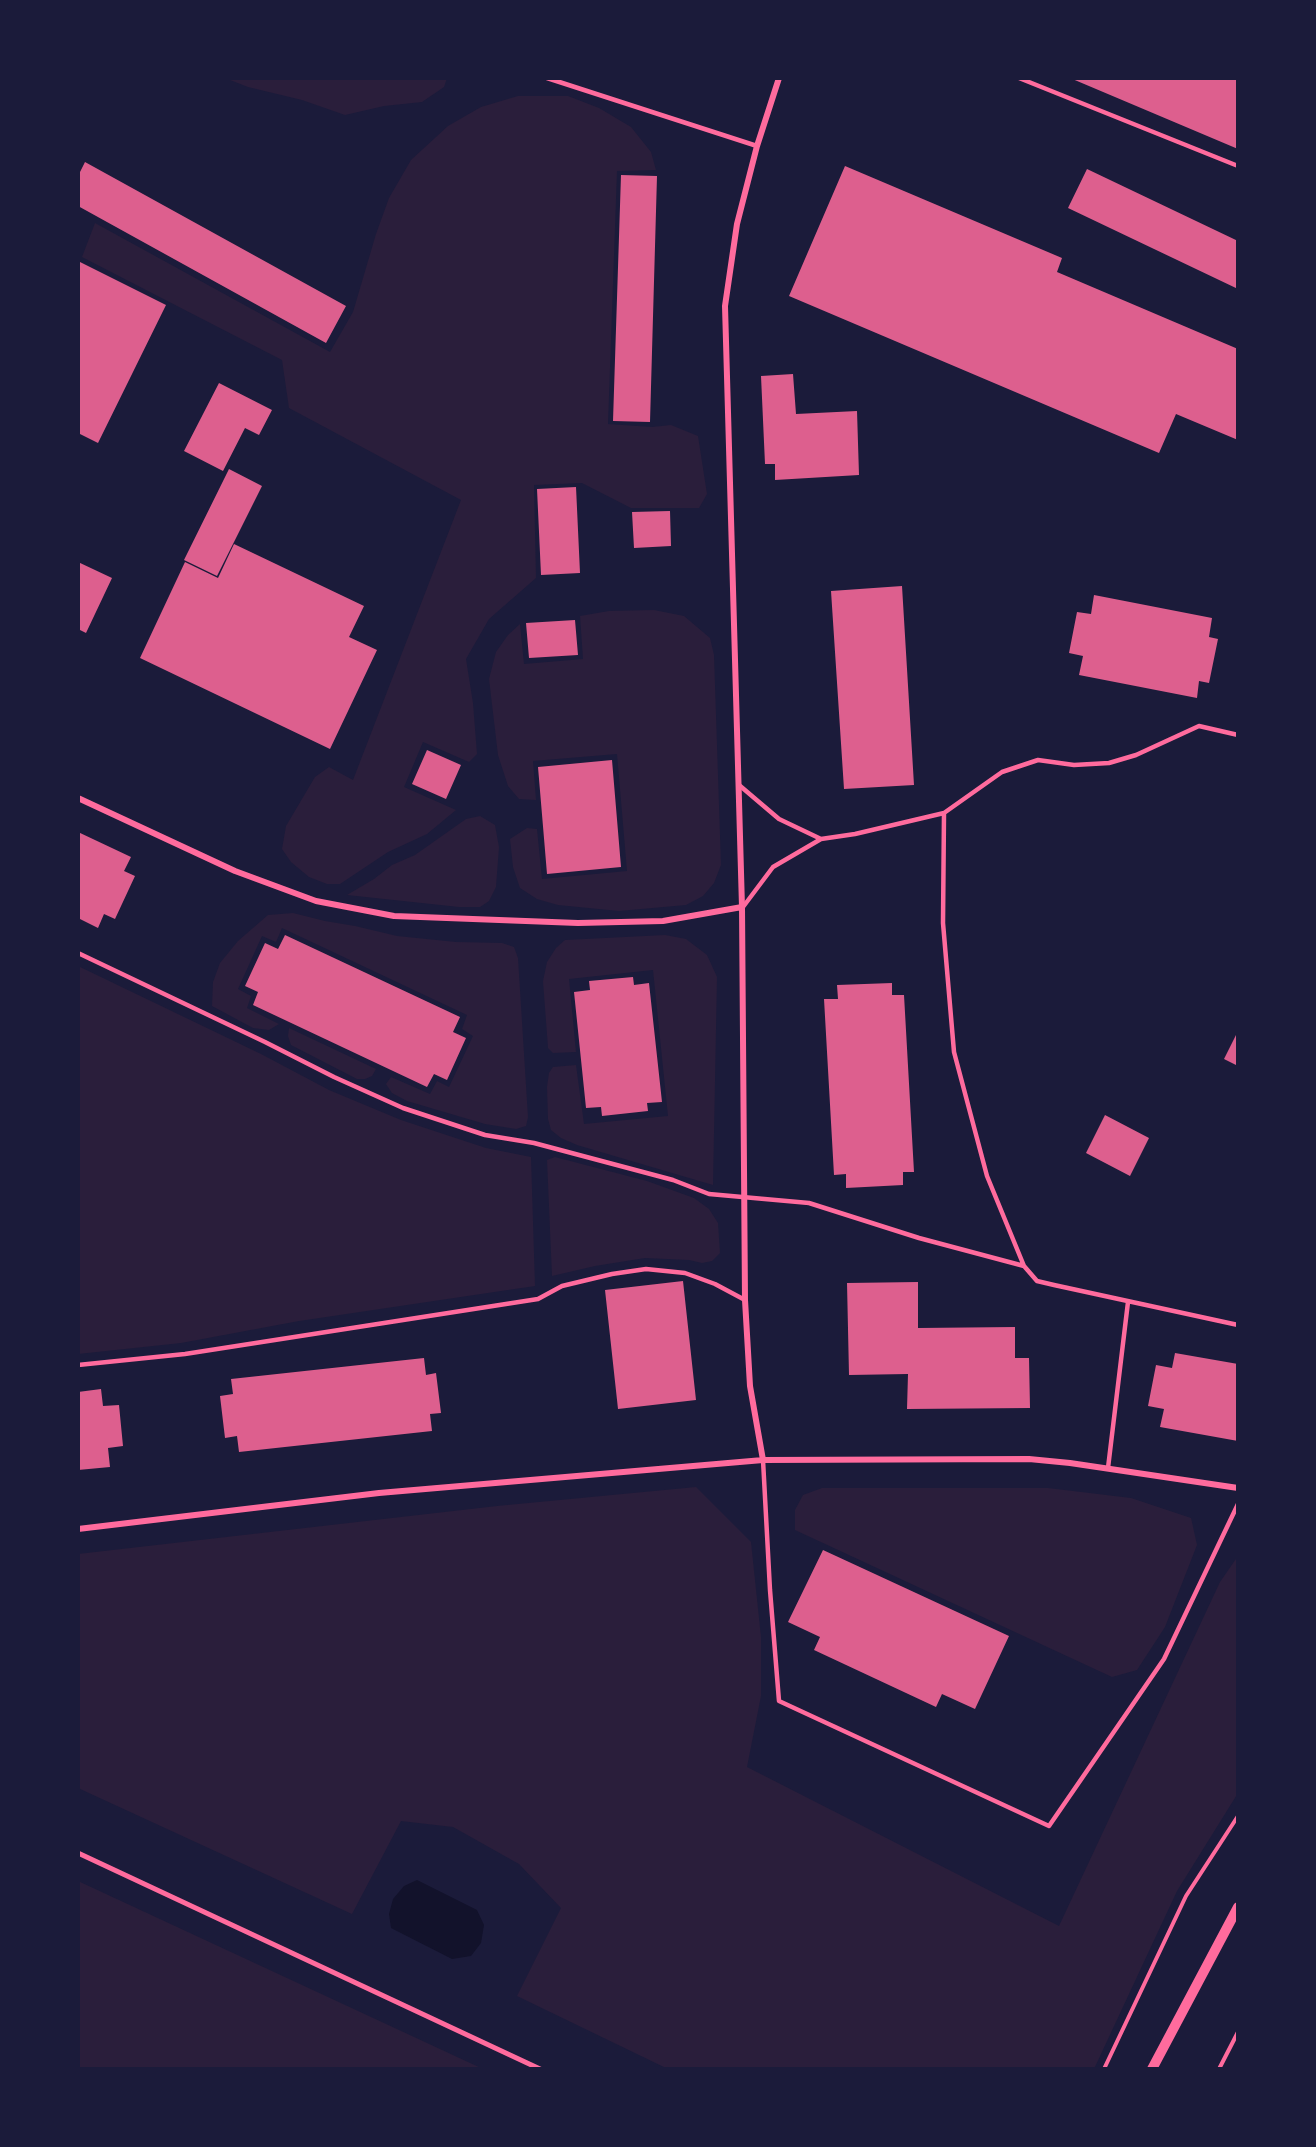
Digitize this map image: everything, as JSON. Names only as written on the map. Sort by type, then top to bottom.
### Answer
[{"type":"street","points":[[763,1460],[750,1386],[745,1300],[742,907],[724,306],[737,224],[757,146],[779,78]]},
{"type":"street","points":[[78,798],[236,871],[316,901],[394,916],[578,922],[653,921],[742,907]]},
{"type":"street","points":[[78,1529],[379,1493],[763,1460],[1029,1459],[1108,1468],[1238,1488]]},
{"type":"street","points":[[78,1854],[540,2069]]},
{"type":"street","points":[[1152,2069],[1238,1907]]},
{"type":"lane","points":[[548,78],[757,146]]},
{"type":"lane","points":[[1019,78],[1238,166]]},
{"type":"lane","points":[[742,907],[773,867],[821,839],[855,834],[944,813],[1002,772],[1038,760],[1074,765],[1108,763],[1136,755],[1199,726],[1238,735]]},
{"type":"lane","points":[[738,785],[780,819],[821,839]]},
{"type":"lane","points":[[944,813],[943,923],[954,1052],[987,1176],[1024,1266],[1037,1281],[1238,1325]]},
{"type":"lane","points":[[78,953],[403,1108],[485,1135],[534,1143],[673,1180],[709,1194],[809,1203],[919,1238],[1024,1266]]},
{"type":"lane","points":[[78,1365],[185,1354],[538,1299],[562,1286],[612,1274],[646,1269],[685,1273],[715,1284],[745,1300]]},
{"type":"lane","points":[[1108,1468],[1128,1302]]},
{"type":"lane","points":[[763,1460],[779,1701],[1049,1826],[1164,1659],[1238,1504]]},
{"type":"path","points":[[1104,2069],[1186,1896],[1238,1816]]},
{"type":"path","points":[[1219,2069],[1238,2032]]},
{"type":"shaded area","points":[[225,78],[447,78],[444,87],[422,102],[384,106],[345,115],[302,100],[248,87]]},
{"type":"shaded area","points":[[518,96],[568,96],[599,108],[631,127],[651,152],[656,170],[617,171],[608,424],[652,427],[671,425],[698,436],[707,494],[699,508],[631,508],[582,483],[534,485],[536,578],[489,619],[466,659],[473,703],[477,754],[469,762],[423,742],[404,787],[456,810],[427,834],[388,852],[340,884],[327,884],[309,877],[291,862],[282,849],[286,826],[315,777],[329,767],[353,780],[461,500],[289,408],[282,360],[82,257],[95,223],[330,352],[353,312],[389,198],[411,160],[448,126],[481,107]]},
{"type":"shaded area","points":[[654,610],[684,616],[710,638],[714,655],[721,865],[714,883],[703,896],[686,905],[619,911],[558,905],[537,899],[520,888],[513,867],[510,839],[527,828],[537,829],[542,879],[627,871],[617,754],[533,761],[536,800],[519,799],[508,786],[498,755],[489,679],[496,652],[508,635],[520,624],[524,664],[583,659],[580,616],[609,611]]},
{"type":"shaded area","points":[[480,816],[495,825],[499,847],[496,887],[489,901],[480,907],[459,907],[347,895],[392,865],[415,855],[466,819]]},
{"type":"shaded area","points":[[293,913],[397,936],[456,942],[502,943],[514,947],[518,958],[528,1117],[526,1126],[516,1129],[485,1124],[407,1101],[392,1093],[386,1084],[391,1077],[430,1094],[437,1081],[449,1087],[473,1036],[462,1029],[467,1015],[282,928],[276,942],[262,936],[238,989],[251,996],[247,1008],[279,1024],[269,1030],[253,1028],[212,1006],[213,982],[220,963],[238,941],[268,915]]},
{"type":"shaded area","points":[[665,935],[686,939],[707,955],[717,977],[713,1185],[577,1145],[561,1138],[551,1130],[548,1119],[549,1073],[553,1067],[576,1065],[584,1124],[668,1116],[653,970],[569,979],[576,1052],[553,1053],[548,1048],[543,981],[547,962],[556,948],[565,940]]},
{"type":"shaded area","points":[[78,966],[261,1054],[329,1090],[401,1120],[486,1148],[531,1157],[535,1286],[299,1321],[181,1343],[78,1354]]},
{"type":"shaded area","points":[[289,1028],[376,1069],[372,1076],[357,1079],[291,1045],[288,1036]]},
{"type":"shaded area","points":[[555,1157],[647,1181],[694,1198],[709,1209],[718,1223],[720,1253],[712,1261],[702,1263],[689,1260],[645,1258],[552,1276],[547,1160]]},
{"type":"shaded area","points":[[696,1487],[751,1542],[761,1637],[761,1696],[747,1767],[1059,1926],[1220,1582],[1238,1556],[1238,1793],[1177,1891],[1094,2069],[668,2069],[517,1996],[561,1908],[519,1864],[453,1827],[401,1821],[352,1914],[78,1788],[78,1554],[497,1506]]},
{"type":"shaded area","points":[[822,1488],[1048,1488],[1131,1498],[1191,1518],[1197,1545],[1165,1627],[1137,1670],[1112,1677],[795,1530],[795,1510],[803,1495]]},
{"type":"shaded area","points":[[417,1880],[477,1910],[484,1925],[481,1943],[471,1956],[452,1959],[391,1928],[389,1914],[393,1899],[404,1886]]},
{"type":"shaded area","points":[[78,1881],[483,2069],[78,2069]]},
{"type":"building","points":[[1070,78],[1238,78],[1238,149]]},
{"type":"building","points":[[85,162],[346,306],[326,343],[78,206],[78,176]]},
{"type":"building","points":[[845,166],[1062,258],[1057,272],[1238,349],[1238,440],[1176,414],[1159,453],[789,296]]},
{"type":"building","points":[[1087,169],[1238,241],[1238,289],[1068,208]]},
{"type":"building","points":[[621,175],[657,176],[650,422],[613,421]]},
{"type":"building","points":[[78,261],[166,305],[98,443],[78,433]]},
{"type":"building","points":[[793,374],[796,414],[857,411],[859,475],[775,480],[775,464],[765,464],[761,376]]},
{"type":"building","points":[[219,383],[272,410],[259,435],[245,428],[223,471],[184,451]]},
{"type":"building","points":[[229,469],[262,486],[217,576],[184,560]]},
{"type":"building","points":[[576,487],[580,573],[541,575],[537,489]]},
{"type":"building","points":[[670,511],[671,546],[634,548],[632,512]]},
{"type":"building","points":[[234,544],[364,606],[349,637],[377,650],[330,749],[140,658],[185,562],[218,578]]},
{"type":"building","points":[[78,562],[112,578],[86,633],[78,629]]},
{"type":"building","points":[[902,586],[914,785],[844,789],[831,591]]},
{"type":"building","points":[[1094,595],[1212,618],[1209,637],[1218,639],[1209,683],[1199,681],[1197,698],[1079,675],[1083,656],[1069,653],[1077,612],[1091,614]]},
{"type":"building","points":[[575,620],[578,655],[529,658],[526,623]]},
{"type":"building","points":[[427,750],[461,765],[446,799],[412,784]]},
{"type":"building","points":[[612,760],[621,867],[547,874],[538,767]]},
{"type":"building","points":[[78,832],[131,857],[124,871],[135,876],[115,919],[104,914],[98,928],[78,918]]},
{"type":"building","points":[[285,935],[460,1017],[453,1032],[466,1038],[447,1080],[434,1074],[427,1087],[253,1005],[258,992],[245,986],[265,943],[278,949]]},
{"type":"building","points":[[633,977],[634,985],[649,983],[662,1102],[647,1103],[648,1111],[602,1116],[601,1107],[586,1108],[574,992],[590,990],[589,981]]},
{"type":"building","points":[[892,983],[892,995],[904,995],[914,1172],[903,1172],[903,1185],[846,1188],[846,1174],[834,1175],[824,999],[838,999],[837,985]]},
{"type":"building","points":[[1238,1031],[1238,1066],[1224,1059]]},
{"type":"building","points":[[1105,1115],[1149,1138],[1130,1176],[1086,1153]]},
{"type":"building","points":[[683,1281],[696,1400],[618,1409],[605,1290]]},
{"type":"building","points":[[918,1282],[918,1328],[1015,1327],[1015,1358],[1029,1358],[1030,1408],[907,1409],[908,1374],[849,1375],[847,1283]]},
{"type":"building","points":[[1175,1353],[1238,1364],[1238,1441],[1160,1427],[1164,1409],[1148,1406],[1156,1365],[1172,1368]]},
{"type":"building","points":[[424,1358],[426,1375],[436,1373],[441,1413],[430,1414],[432,1431],[239,1452],[237,1436],[225,1438],[220,1396],[233,1394],[231,1379]]},
{"type":"building","points":[[101,1389],[103,1406],[119,1405],[123,1446],[108,1448],[110,1467],[78,1470],[78,1392]]},
{"type":"building","points":[[823,1550],[1009,1636],[975,1709],[942,1694],[936,1707],[814,1650],[820,1637],[788,1622]]}]
